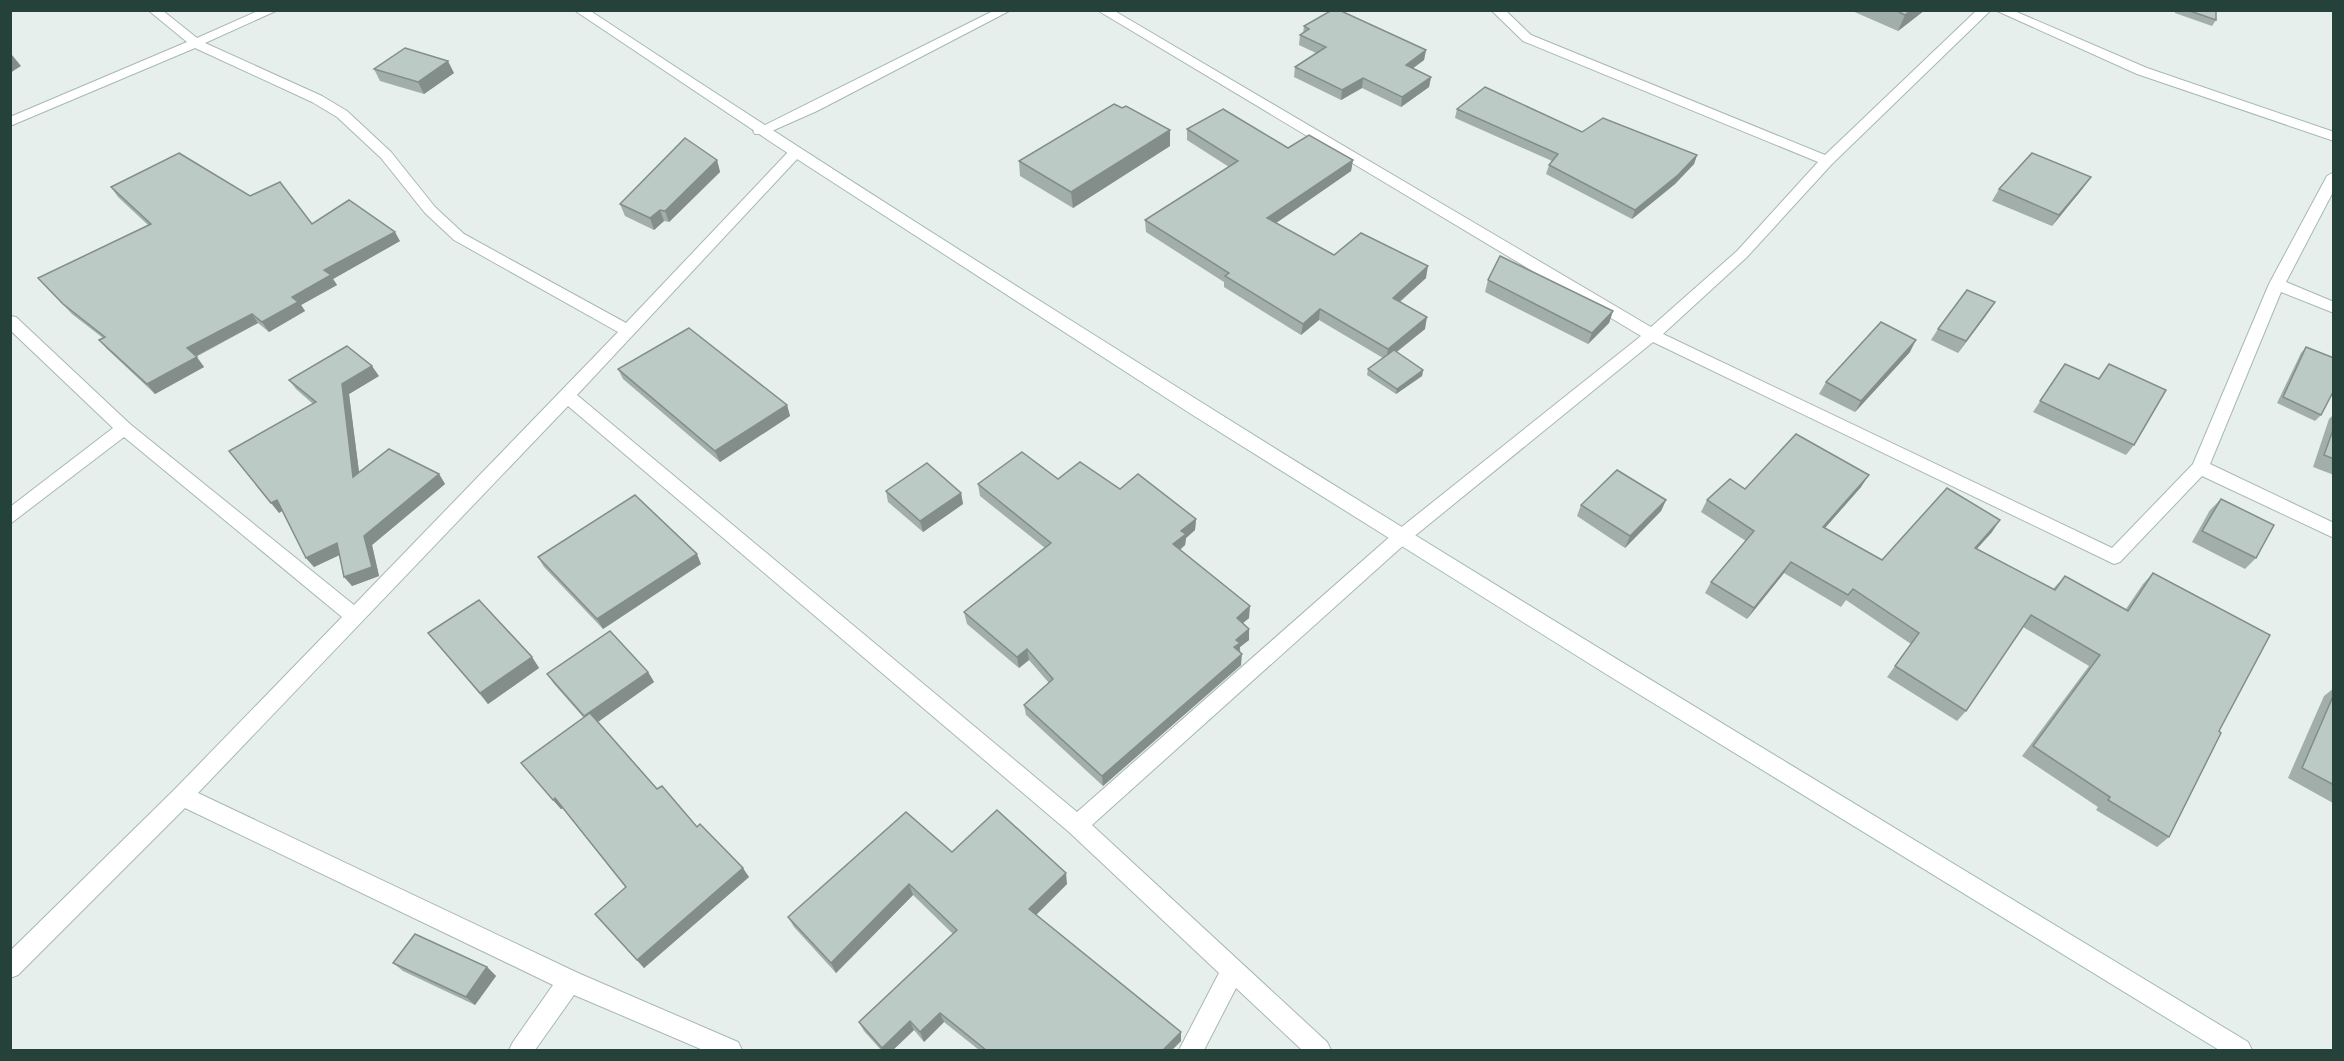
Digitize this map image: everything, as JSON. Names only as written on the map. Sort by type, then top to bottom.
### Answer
[{"type":"street","points":[[154,10],[197,44],[317,99],[342,114],[386,155],[430,210],[459,237],[626,330]]},
{"type":"street","points":[[10,122],[272,10]]},
{"type":"street","points":[[580,10],[794,154],[1400,538],[2240,1050]]},
{"type":"street","points":[[760,131],[812,108],[1005,10]]},
{"type":"street","points":[[1103,10],[1652,335],[2114,557],[2200,467],[2277,284],[2334,176]]},
{"type":"street","points":[[1497,10],[1527,38],[1732,120],[1827,161]]},
{"type":"street","points":[[1077,825],[1400,538],[1652,335],[1742,254],[1827,161],[1984,10]]},
{"type":"street","points":[[2001,10],[2142,71],[2334,137]]},
{"type":"street","points":[[10,968],[183,796],[567,396],[626,330],[794,154]]},
{"type":"street","points":[[2277,284],[2334,308]]},
{"type":"street","points":[[10,321],[124,428],[355,617]]},
{"type":"street","points":[[567,396],[1077,825],[1318,1050]]},
{"type":"street","points":[[10,517],[124,428]]},
{"type":"street","points":[[2200,467],[2334,531]]},
{"type":"street","points":[[183,796],[570,981],[730,1050]]},
{"type":"street","points":[[1191,1050],[1233,970]]},
{"type":"street","points":[[521,1050],[570,981]]},
{"type":"building","points":[[1332,10],[1339,10],[1426,50],[1406,65],[1431,77],[1402,97],[1363,78],[1342,90],[1295,67],[1326,47],[1300,35],[1309,29],[1304,26]]},
{"type":"building","points":[[1895,10],[1911,10],[1905,15]]},
{"type":"building","points":[[2187,10],[2216,10],[2216,20]]},
{"type":"building","points":[[405,48],[448,61],[418,82],[374,69]]},
{"type":"building","points":[[1485,87],[1582,132],[1603,118],[1697,155],[1678,175],[1635,210],[1549,165],[1558,154],[1457,109]]},
{"type":"building","points":[[1114,104],[1122,108],[1126,106],[1170,130],[1071,192],[1019,161]]},
{"type":"building","points":[[1223,109],[1288,148],[1309,135],[1353,160],[1267,218],[1334,255],[1361,233],[1428,266],[1393,298],[1427,317],[1388,349],[1320,309],[1303,324],[1225,276],[1229,273],[1145,220],[1238,161],[1187,129]]},
{"type":"building","points":[[685,138],[717,160],[665,211],[660,210],[650,218],[620,204]]},
{"type":"building","points":[[179,153],[250,196],[280,182],[312,224],[349,200],[395,232],[324,270],[331,275],[292,297],[298,302],[262,322],[252,314],[187,348],[197,357],[147,384],[99,340],[105,337],[63,304],[38,278],[151,224],[111,187]]},
{"type":"building","points":[[2032,153],[2091,177],[2059,215],[1999,189]]},
{"type":"building","points":[[1500,256],[1613,311],[1592,333],[1488,280]]},
{"type":"building","points":[[1967,290],[1995,302],[1966,341],[1938,329]]},
{"type":"building","points":[[1881,322],[1916,340],[1861,401],[1826,382]]},
{"type":"building","points":[[689,328],[787,405],[715,451],[618,369]]},
{"type":"building","points":[[347,346],[372,366],[342,384],[353,477],[389,449],[439,474],[364,536],[372,567],[344,577],[337,543],[306,558],[277,500],[271,503],[229,451],[316,402],[289,380]]},
{"type":"building","points":[[2306,347],[2334,358],[2334,390],[2321,415],[2283,397]]},
{"type":"building","points":[[1394,350],[1423,370],[1397,389],[1368,369]]},
{"type":"building","points":[[2065,364],[2099,379],[2109,364],[2166,390],[2134,445],[2040,401]]},
{"type":"building","points":[[2334,427],[2334,459],[2324,455]]},
{"type":"building","points":[[1796,434],[1869,475],[1823,527],[1882,560],[1947,488],[2000,520],[1975,548],[2055,590],[2065,576],[2128,611],[2153,573],[2270,635],[2219,731],[2221,733],[2169,837],[2108,800],[2110,797],[2033,746],[2100,655],[2031,615],[1966,711],[1895,666],[1919,633],[1853,589],[1848,595],[1791,562],[1754,608],[1711,582],[1754,531],[1707,500],[1730,479],[1745,489]]},
{"type":"building","points":[[1022,452],[1058,479],[1080,462],[1120,489],[1138,474],[1196,519],[1181,531],[1186,534],[1173,544],[1250,606],[1237,618],[1249,629],[1236,640],[1240,643],[1234,647],[1242,654],[1102,776],[1024,705],[1053,679],[1027,649],[1017,657],[964,612],[1051,543],[978,484]]},
{"type":"building","points":[[927,463],[961,493],[920,521],[886,491]]},
{"type":"building","points":[[1617,470],[1666,500],[1630,536],[1581,505]]},
{"type":"building","points":[[635,495],[697,554],[597,619],[538,557]]},
{"type":"building","points":[[2221,499],[2274,525],[2256,558],[2202,531]]},
{"type":"building","points":[[479,600],[532,657],[480,693],[428,633]]},
{"type":"building","points":[[610,631],[648,672],[584,716],[547,674]]},
{"type":"building","points":[[2334,694],[2334,785],[2302,768]]},
{"type":"building","points":[[590,713],[657,789],[662,786],[697,827],[700,824],[743,868],[637,960],[595,914],[626,887],[555,798],[553,800],[521,763]]},
{"type":"building","points":[[997,810],[1066,873],[1029,909],[1181,1032],[1163,1050],[986,1050],[940,1013],[920,1032],[910,1021],[882,1048],[859,1022],[957,930],[909,884],[831,963],[788,917],[906,812],[952,852]]},
{"type":"building","points":[[415,934],[487,967],[466,997],[393,963]]}]
